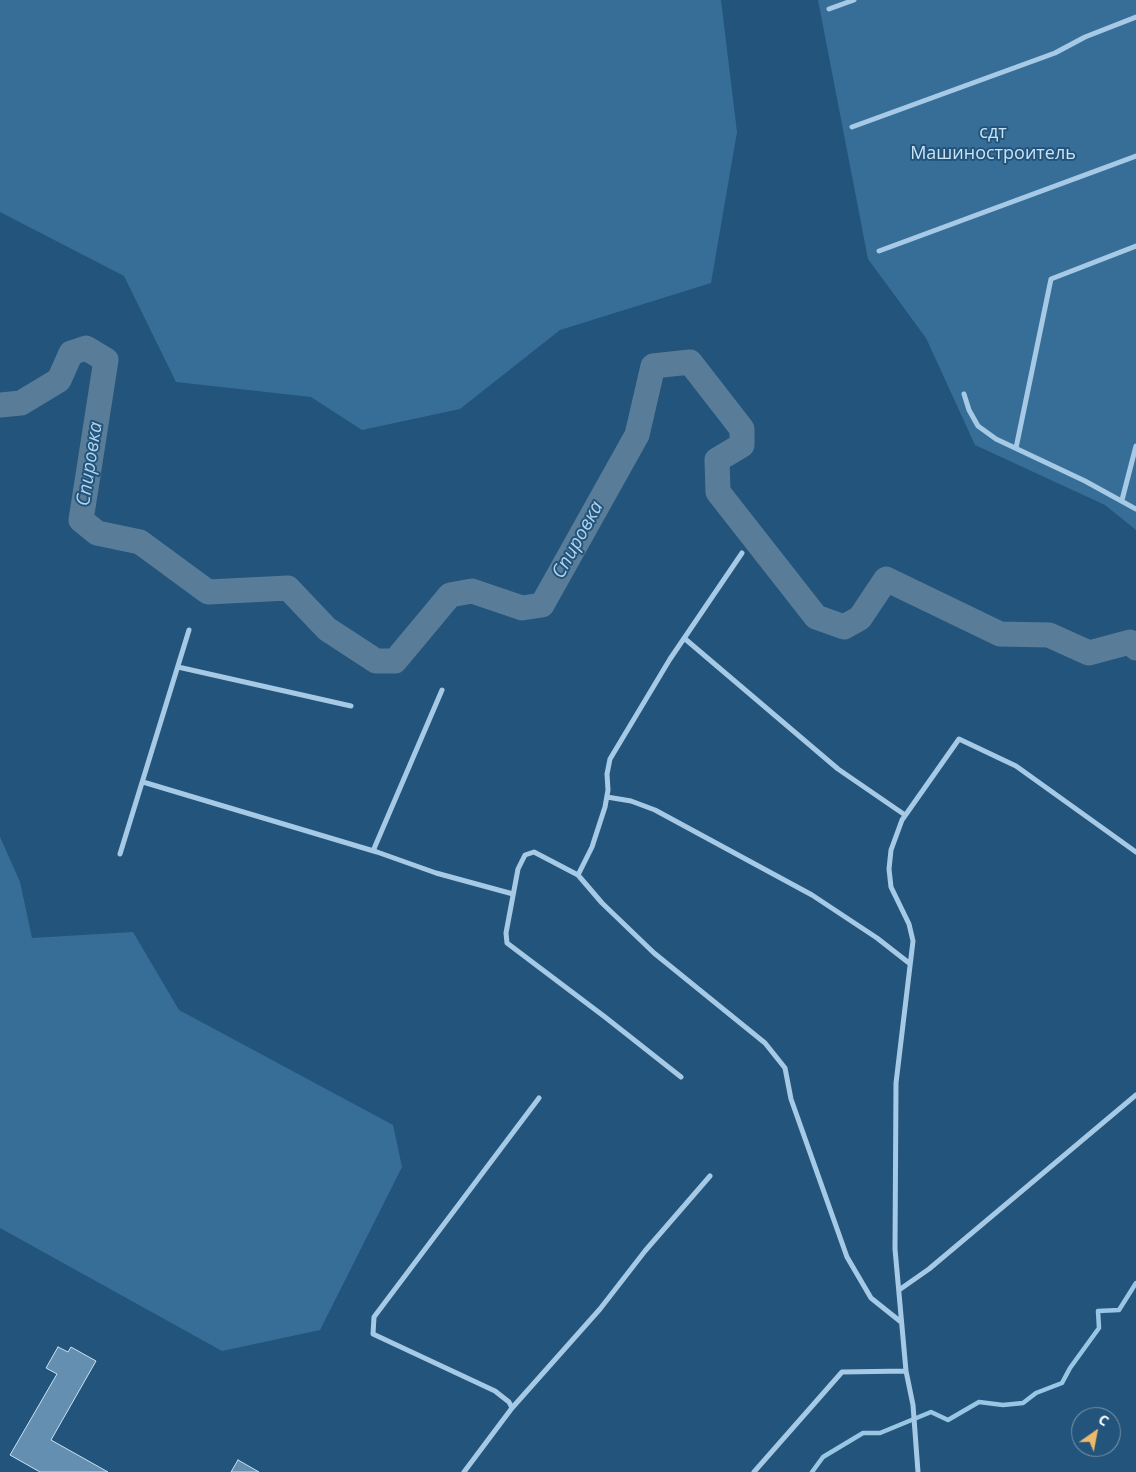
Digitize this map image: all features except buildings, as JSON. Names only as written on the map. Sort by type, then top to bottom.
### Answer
[{"type":"street","points":[[830,9],[854,0]]},
{"type":"street","points":[[852,127],[1055,53],[1085,37],[1136,17]]},
{"type":"street","points":[[879,251],[1136,156]]},
{"type":"street","points":[[1016,448],[1051,279],[1136,246]]},
{"type":"street","points":[[964,394],[969,410],[978,426],[996,439],[1122,500],[1136,509]]},
{"type":"street","points":[[1122,500],[1136,446]]},
{"type":"street","points":[[578,875],[592,847],[607,797],[606,774],[610,759],[684,638],[742,553]]},
{"type":"street","points":[[120,854],[189,630]]},
{"type":"street","points":[[684,638],[838,769],[905,814]]},
{"type":"street","points":[[178,667],[351,706]]},
{"type":"street","points":[[373,851],[442,690]]},
{"type":"street","points":[[918,1472],[913,1405],[906,1371],[895,1249],[896,1084],[913,941],[909,924],[892,887],[889,869],[891,850],[905,814],[959,738],[1016,766],[1136,852]]},
{"type":"street","points":[[143,782],[373,851],[436,873],[513,894]]},
{"type":"street","points":[[607,797],[631,801],[655,810],[812,895],[877,938],[909,963]]},
{"type":"street","points":[[681,1077],[507,943],[506,934],[518,869],[525,856],[534,852],[578,875],[602,903],[654,953],[765,1043],[785,1068],[791,1099],[847,1257],[871,1298],[901,1322]]},
{"type":"street","points":[[898,1290],[929,1269],[1136,1095]]},
{"type":"street","points":[[512,1408],[509,1402],[495,1391],[373,1334],[374,1317],[539,1098]]},
{"type":"street","points":[[464,1472],[512,1408],[600,1309],[645,1251],[710,1176]]},
{"type":"street","points":[[754,1472],[842,1372],[906,1371]]},
{"type":"green space","points":[[0,0],[721,0],[737,132],[711,283],[560,330],[460,409],[362,430],[311,397],[176,382],[124,276],[0,212]]},
{"type":"green space","name":"сдт Машиностроитель","points":[[818,0],[1136,0],[1136,530],[1105,505],[975,445],[926,338],[868,259]]},
{"type":"green space","points":[[0,837],[20,882],[32,938],[133,932],[179,1010],[393,1125],[402,1167],[320,1330],[222,1351],[0,1228]]},
{"type":"waterway","name":"Спировка","points":[[0,405],[21,403],[59,380],[71,353],[86,348],[106,360],[81,520],[97,533],[140,542],[208,592],[288,588],[327,629],[376,661],[395,661],[450,595],[472,591],[522,608],[542,605],[637,435],[653,366],[690,362],[742,429],[742,445],[717,460],[718,492],[816,617],[844,627],[860,618],[886,579],[1000,634],[1049,635],[1089,653],[1130,642],[1136,648]]},
{"type":"waterway","points":[[812,1472],[823,1457],[863,1433],[880,1433],[931,1412],[948,1420],[979,1402],[1003,1405],[1023,1403],[1036,1393],[1062,1383],[1070,1368],[1099,1328],[1098,1311],[1119,1310],[1136,1283]]}]
